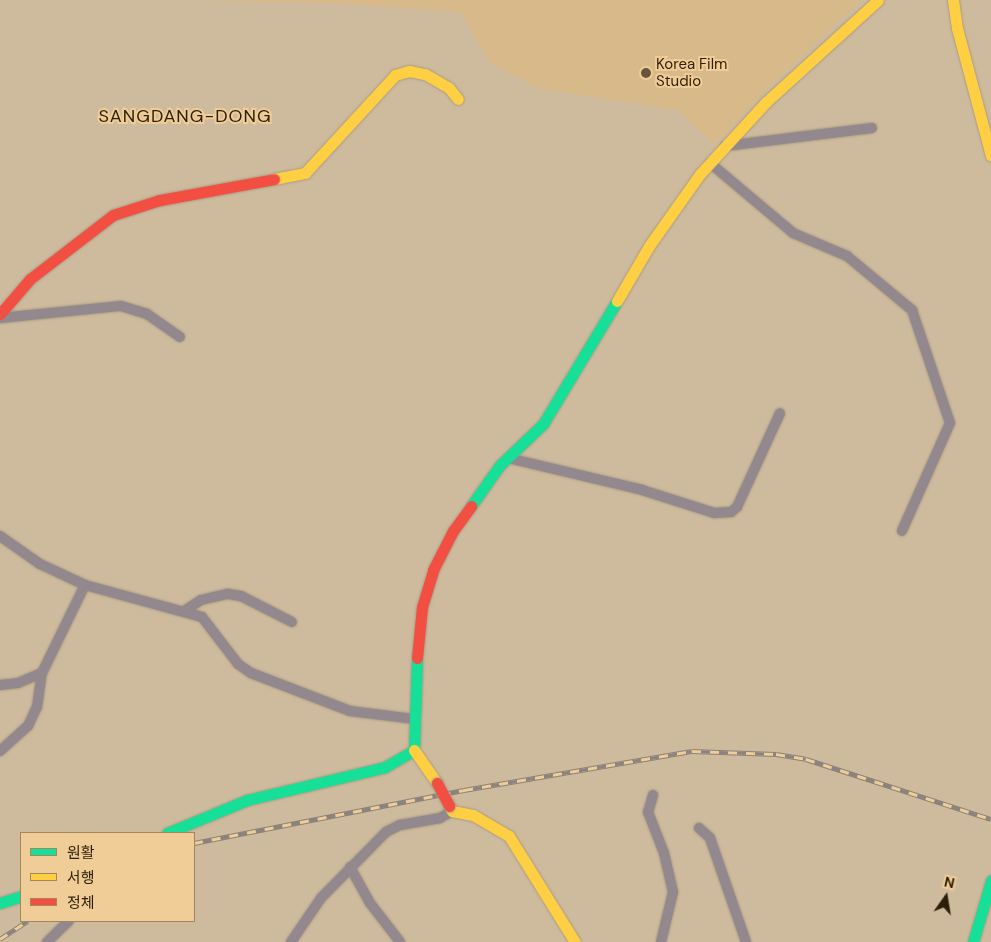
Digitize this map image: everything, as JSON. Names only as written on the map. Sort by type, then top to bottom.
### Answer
[{"type":"street","points":[[575,942],[509,836],[474,816],[451,808],[414,750],[417,644],[422,607],[433,570],[463,516],[508,458],[544,424],[649,246],[710,163],[766,102],[878,0]]},
{"type":"street","points":[[953,0],[956,28],[991,156]]},
{"type":"street","points":[[0,314],[30,279],[113,215],[160,200],[305,174],[395,75],[409,70],[425,74],[449,88],[458,99]]},
{"type":"street","points":[[725,146],[872,128]]},
{"type":"street","points":[[710,163],[793,232],[847,256],[912,310],[950,423],[902,531]]},
{"type":"street","points":[[0,318],[121,306],[147,314],[180,337]]},
{"type":"street","points":[[508,458],[642,490],[714,513],[731,512],[737,507],[780,414]]},
{"type":"street","points":[[0,536],[40,564],[85,585],[160,608],[186,610],[202,617],[238,664],[251,673],[350,711],[414,719]]},
{"type":"street","points":[[0,751],[28,726],[36,708],[42,673],[85,585]]},
{"type":"street","points":[[186,610],[201,600],[228,594],[241,596],[292,622]]},
{"type":"street","points":[[0,685],[18,683],[42,673]]},
{"type":"street","points":[[169,832],[248,800],[385,767],[414,750]]},
{"type":"street","points":[[653,795],[648,812],[664,853],[673,892],[661,942]]},
{"type":"street","points":[[296,939],[350,867],[386,832],[400,825],[440,818],[451,808]]},
{"type":"street","points":[[699,828],[710,838],[746,942]]},
{"type":"street","points":[[350,867],[370,903],[400,942]]},
{"type":"street","points":[[973,942],[991,881]]},
{"type":"street","points":[[0,903],[20,896]]},
{"type":"street","points":[[47,942],[68,922]]},
{"type":"shaded area","name":"Korea Film Studio","points":[[179,0],[861,0],[773,83],[715,145],[677,110],[538,88],[490,63],[461,12],[334,3]]},
{"type":"railway","points":[[195,843],[464,790],[692,751],[776,754],[806,759],[991,819]]},
{"type":"railway","points":[[0,939],[26,922]]},
{"type":"traffic: fast","points":[[471,506],[500,465],[543,424],[617,301]]},
{"type":"traffic: fast","points":[[169,832],[247,800],[385,767],[414,750],[417,658]]},
{"type":"traffic: fast","points":[[973,942],[991,881]]},
{"type":"traffic: fast","points":[[0,903],[20,896]]},
{"type":"traffic: slow","points":[[617,301],[649,246],[700,174],[766,102],[878,0]]},
{"type":"traffic: slow","points":[[953,0],[957,28],[991,156]]},
{"type":"traffic: slow","points":[[274,179],[305,173],[395,75],[409,71],[425,74],[449,88],[458,99]]},
{"type":"traffic: slow","points":[[414,750],[437,783]]},
{"type":"traffic: slow","points":[[449,806],[452,811],[473,815],[509,836],[575,942]]},
{"type":"traffic: jam","points":[[0,314],[30,279],[113,215],[160,200],[274,179]]},
{"type":"traffic: jam","points":[[417,658],[422,607],[433,570],[453,531],[471,506]]},
{"type":"traffic: jam","points":[[437,783],[449,806]]},
{"type":"place","name":"Korea Film Studio","points":[[646,73]]},
{"type":"district","name":"SANGDANG-DONG","points":[[185,116]]}]
